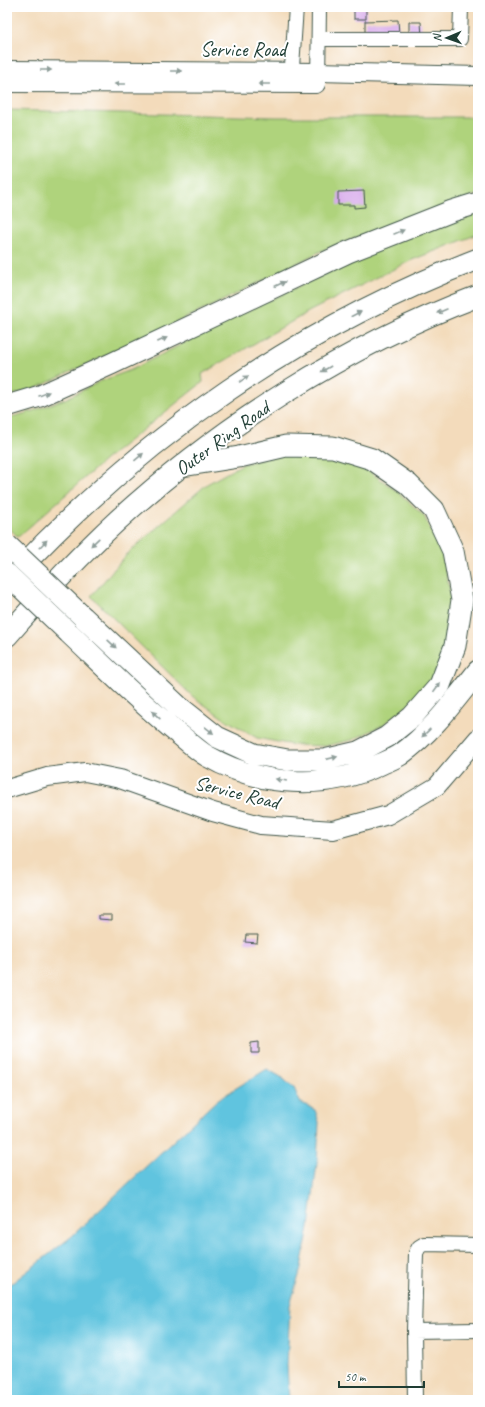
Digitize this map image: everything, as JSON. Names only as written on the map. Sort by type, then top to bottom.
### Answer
[{"type":"highway","points":[[7,406],[40,396],[111,364],[348,252],[452,211],[478,203]]},
{"type":"highway","name":"Outer Ring Road","points":[[7,583],[70,518],[121,472],[173,429],[226,391],[282,355],[342,321],[404,290],[478,259]]},
{"type":"highway","name":"Outer Ring Road","points":[[7,636],[63,574],[123,515],[182,466],[245,419],[328,368],[411,324],[478,296]]},
{"type":"highway","points":[[7,545],[178,706],[217,737],[254,754],[288,760],[324,760],[358,752],[387,737],[412,717],[440,684],[455,646],[462,600],[453,551],[434,510],[408,484],[372,460],[333,447],[286,446],[239,457],[182,466]]},
{"type":"highway","points":[[7,574],[164,722],[206,755],[247,774],[287,782],[327,781],[365,772],[399,755],[426,733],[478,671]]},
{"type":"main road","name":"Service Road","points":[[7,70],[292,78]]},
{"type":"main road","name":"Service Road","points":[[7,83],[292,78],[475,82]]},
{"type":"main road","name":"Service Road","points":[[7,789],[47,777],[85,772],[120,779],[213,812],[261,825],[333,830],[388,815],[436,786],[478,738]]},
{"type":"street","points":[[292,78],[296,7]]},
{"type":"street","points":[[318,78],[319,7]]},
{"type":"street","points":[[318,39],[460,39],[461,7]]},
{"type":"street","points":[[415,1400],[414,1259],[416,1253],[419,1247],[424,1244],[478,1245]]},
{"type":"street","points":[[414,1331],[478,1330]]},
{"type":"green space","points":[[7,110],[276,117],[478,117],[478,194],[323,250],[220,302],[30,391],[7,396]]},
{"type":"green space","points":[[478,213],[478,234],[412,260],[310,311],[202,374],[203,382],[106,459],[18,537],[7,526],[7,418],[30,412],[67,398],[101,381],[131,370],[231,319],[385,245]]},
{"type":"green space","points":[[288,453],[329,456],[366,469],[398,492],[424,516],[442,554],[452,600],[447,646],[432,681],[406,707],[383,725],[352,740],[325,746],[293,745],[257,738],[223,718],[192,696],[91,596],[129,552],[207,484],[243,464]]},
{"type":"water","points":[[267,1069],[281,1077],[294,1088],[300,1102],[315,1110],[319,1122],[317,1163],[309,1227],[300,1272],[290,1305],[287,1365],[289,1400],[7,1400],[7,1287],[71,1237],[217,1100]]},
{"type":"building","points":[[354,8],[366,8],[366,19],[354,19]]},
{"type":"building","points":[[398,20],[399,34],[365,35],[365,21]]},
{"type":"building","points":[[409,22],[421,22],[422,36],[409,36]]},
{"type":"building","points":[[364,191],[365,207],[354,208],[354,205],[338,205],[338,192]]},
{"type":"building","points":[[99,915],[112,915],[112,920],[99,919]]},
{"type":"building","points":[[246,935],[258,935],[257,943],[245,942]]},
{"type":"building","points":[[259,1042],[259,1053],[251,1053],[251,1043]]}]
